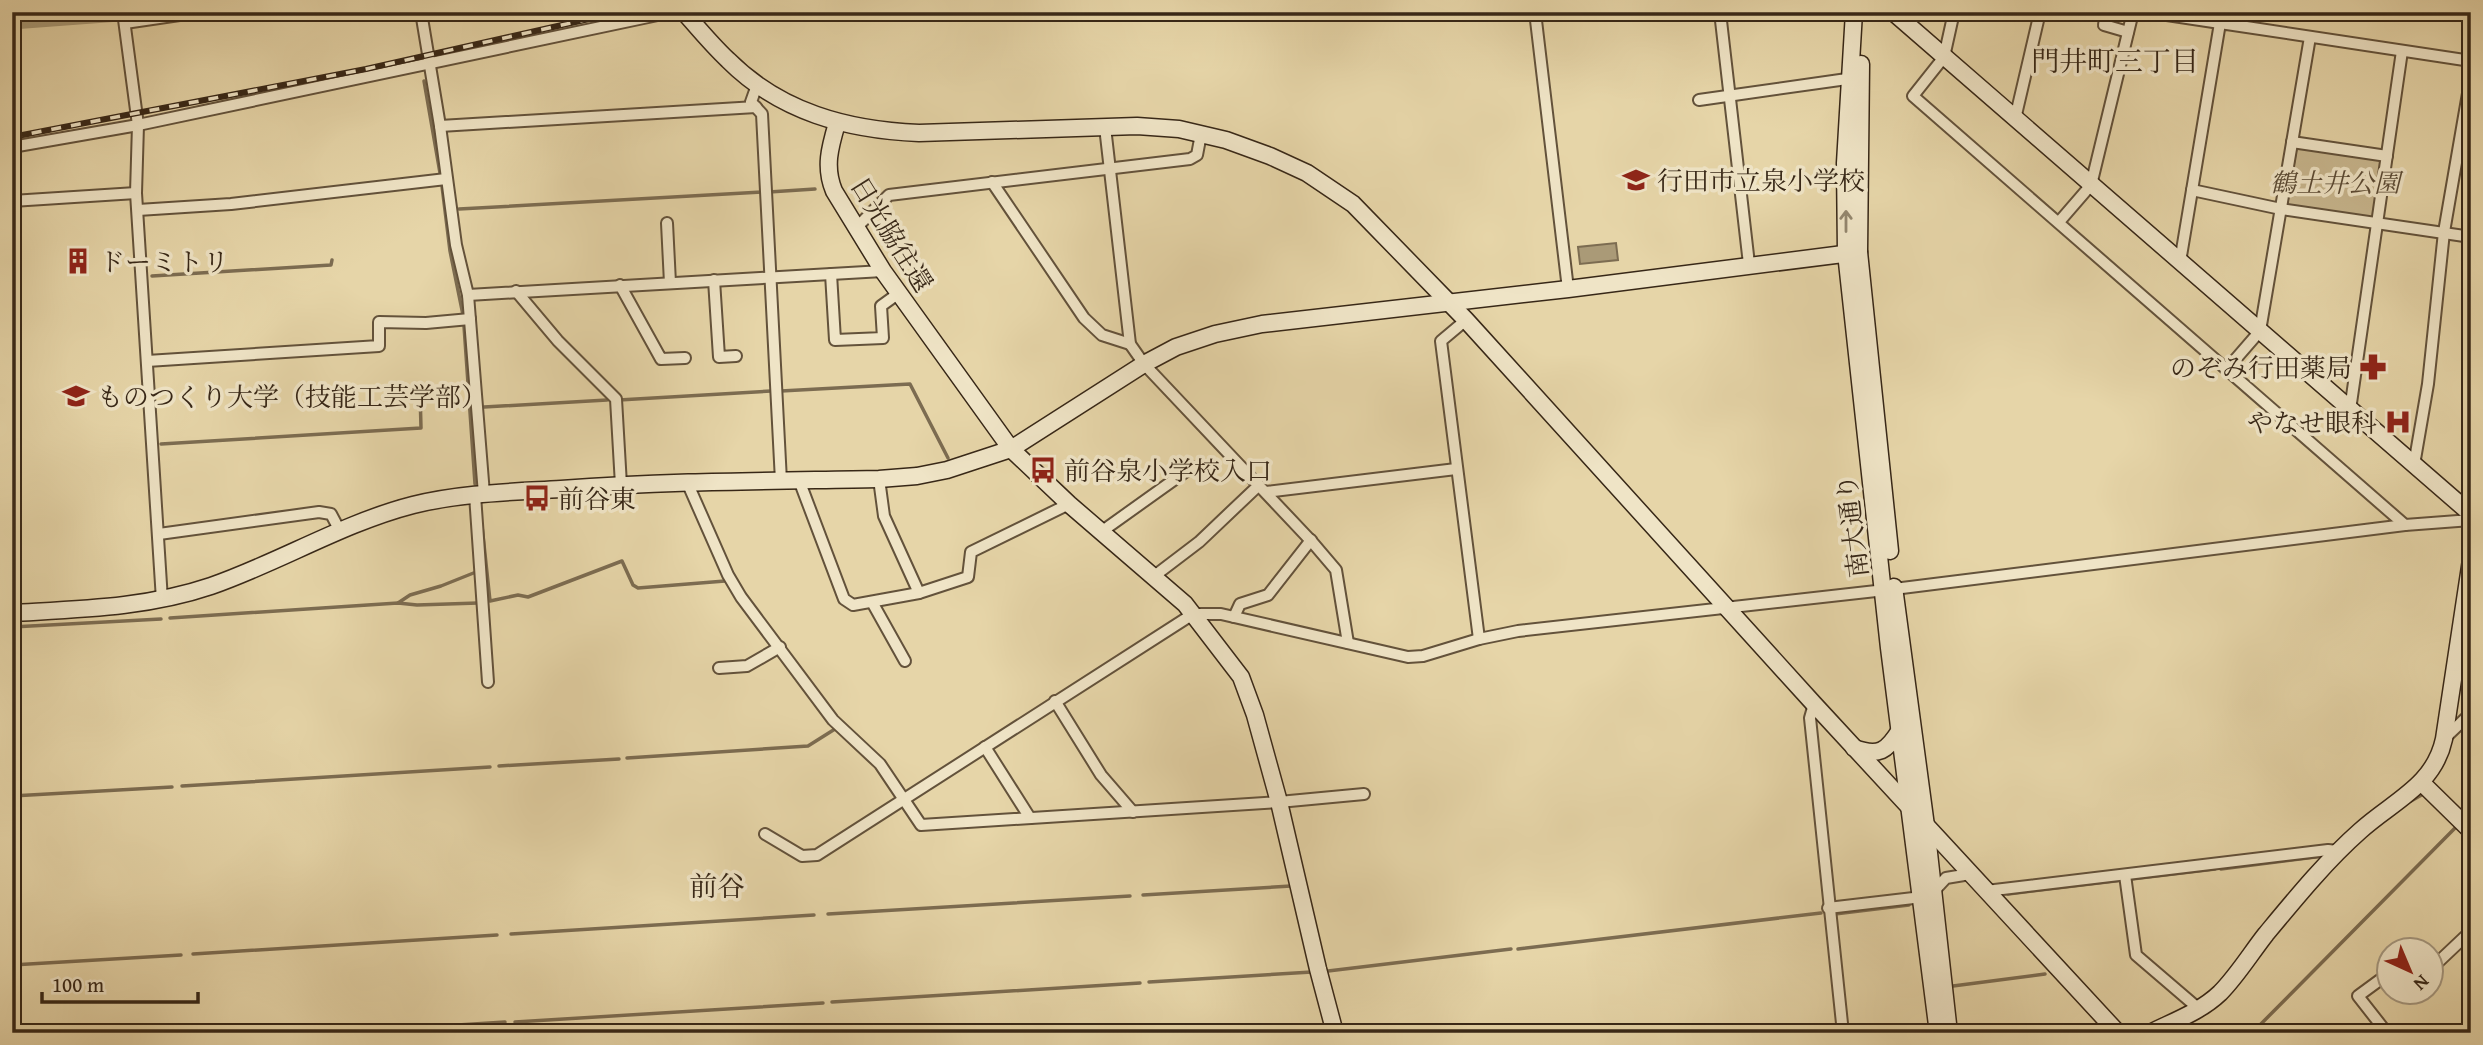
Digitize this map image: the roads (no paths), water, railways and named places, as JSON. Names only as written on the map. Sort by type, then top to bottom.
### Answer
[{"type":"street","points":[[162,600],[136,193],[138,125],[124,18],[200,12]]},
{"type":"street","points":[[421,12],[456,245],[468,295],[488,682]]},
{"type":"street","points":[[12,147],[138,125],[672,12]]},
{"type":"street","points":[[684,12],[729,61],[757,85],[802,111],[837,123],[883,132],[919,133],[1160,127],[1226,140],[1270,156],[1328,186],[1353,204],[1466,320],[1814,705],[2118,1033]]},
{"type":"street","points":[[1535,12],[1568,289]]},
{"type":"street","points":[[1720,12],[1749,264]]},
{"type":"street","name":"南大通り","points":[[1854,12],[1855,78]]},
{"type":"street","name":"南大通り","points":[[1865,12],[1845,163],[1889,589],[1900,730],[1910,809],[1927,894],[1949,1033]]},
{"type":"street","points":[[1893,12],[2471,514]]},
{"type":"street","points":[[1954,12],[1944,57],[1913,96],[2405,525]]},
{"type":"street","points":[[2015,119],[2040,12]]},
{"type":"street","points":[[2106,12],[2104,25],[2128,32]]},
{"type":"street","points":[[2059,222],[2091,185],[2133,12]]},
{"type":"street","points":[[2147,12],[2221,18],[2310,37],[2471,61]]},
{"type":"street","points":[[2179,261],[2221,18]]},
{"type":"street","points":[[2227,369],[2260,331],[2310,37]]},
{"type":"street","points":[[2350,410],[2402,51]]},
{"type":"street","points":[[2414,465],[2428,384],[2444,232],[2471,76]]},
{"type":"street","points":[[1699,100],[1855,78]]},
{"type":"street","points":[[757,85],[751,102],[762,114],[781,481]]},
{"type":"street","points":[[440,126],[756,107]]},
{"type":"street","name":"日光脇往還","points":[[837,123],[828,163],[829,178],[855,229],[1011,449],[1193,614],[1241,677],[1255,715],[1279,803],[1335,1033]]},
{"type":"street","points":[[1105,127],[1130,345],[1144,364],[1311,540],[1336,570],[1348,643]]},
{"type":"street","points":[[855,229],[888,195],[1189,159],[1197,155],[1201,134]]},
{"type":"street","points":[[2292,142],[2387,156]]},
{"type":"street","points":[[138,210],[231,204],[446,179]]},
{"type":"street","points":[[992,182],[1084,318],[1102,335],[1130,345]]},
{"type":"street","points":[[2192,190],[2281,209],[2471,237]]},
{"type":"street","points":[[12,201],[136,193]]},
{"type":"street","points":[[667,223],[670,282]]},
{"type":"street","points":[[12,613],[123,607],[162,600],[212,585],[382,514],[414,505],[480,495],[621,485],[879,479],[947,470],[1011,449],[1144,364],[1177,347],[1202,338],[1262,324],[1568,289],[1853,252]]},
{"type":"street","points":[[468,295],[883,271]]},
{"type":"street","points":[[831,274],[835,341],[883,338],[881,306],[899,293]]},
{"type":"street","points":[[714,280],[719,357],[736,356]]},
{"type":"street","points":[[620,285],[661,359],[685,358]]},
{"type":"street","points":[[516,291],[558,341],[616,399],[621,485]]},
{"type":"street","points":[[147,361],[379,346],[379,322],[426,323],[470,319]]},
{"type":"street","points":[[1466,320],[1441,341],[1479,639]]},
{"type":"street","points":[[1101,532],[1192,467]]},
{"type":"street","points":[[1153,576],[1199,542],[1262,488],[1457,469]]},
{"type":"street","points":[[879,479],[884,516],[919,593]]},
{"type":"street","points":[[799,480],[844,599],[853,605],[919,593],[968,577],[971,552],[1069,504]]},
{"type":"street","points":[[687,482],[727,575],[741,597],[832,720],[880,764],[921,824],[1279,803],[1364,794]]},
{"type":"street","points":[[159,534],[319,512],[331,514],[340,531]]},
{"type":"street","points":[[765,834],[802,856],[817,855],[1193,614],[1234,617],[1408,656],[1423,656],[1479,639],[1518,631],[1889,589],[2405,525],[2471,520]]},
{"type":"street","points":[[1234,617],[1240,604],[1268,594],[1311,540]]},
{"type":"street","points":[[2150,1033],[2199,1009],[2222,992],[2268,932],[2339,850],[2421,782],[2435,766],[2444,739],[2471,560]]},
{"type":"street","name":"南大通り","points":[[1889,589],[1926,826],[1927,894],[1938,1033]]},
{"type":"street","points":[[872,602],[905,661]]},
{"type":"street","points":[[719,668],[747,666],[780,647]]},
{"type":"street","points":[[1055,701],[1101,775],[1133,812]]},
{"type":"street","points":[[1814,705],[1810,718],[1843,1033]]},
{"type":"street","points":[[2444,739],[2471,713]]},
{"type":"street","points":[[1854,748],[1866,753],[1876,753],[1886,748],[1900,730]]},
{"type":"street","points":[[985,747],[1030,818]]},
{"type":"street","points":[[2421,782],[2465,825]]},
{"type":"street","points":[[1986,891],[2339,850]]},
{"type":"street","points":[[1828,908],[1927,894],[1946,878],[1970,874]]},
{"type":"street","points":[[2125,875],[2136,955],[2199,1009]]},
{"type":"street","points":[[2444,956],[2471,931]]},
{"type":"street","points":[[2374,985],[2358,996],[2389,1032]]},
{"type":"waterway","points":[[12,20],[119,12]]},
{"type":"waterway","points":[[424,81],[440,173]]},
{"type":"waterway","points":[[442,186],[450,251],[463,315]]},
{"type":"waterway","points":[[769,192],[815,189]]},
{"type":"waterway","points":[[459,209],[762,192]]},
{"type":"waterway","points":[[152,276],[331,265],[332,260]]},
{"type":"waterway","points":[[464,326],[475,484]]},
{"type":"waterway","points":[[781,391],[910,384],[948,458]]},
{"type":"waterway","points":[[161,444],[421,428],[420,391],[469,386]]},
{"type":"waterway","points":[[619,400],[771,391]]},
{"type":"waterway","points":[[484,407],[607,400]]},
{"type":"waterway","points":[[482,526],[490,601],[518,595],[528,597],[622,561],[633,585],[638,588],[725,581]]},
{"type":"waterway","points":[[398,603],[410,595],[476,572]]},
{"type":"waterway","points":[[170,618],[398,603],[478,603]]},
{"type":"waterway","points":[[12,627],[161,619]]},
{"type":"waterway","points":[[627,758],[808,746],[835,729]]},
{"type":"waterway","points":[[499,766],[619,759]]},
{"type":"waterway","points":[[182,786],[490,767]]},
{"type":"waterway","points":[[12,796],[172,787]]},
{"type":"waterway","points":[[2411,801],[2425,793]]},
{"type":"waterway","points":[[2252,1033],[2459,824]]},
{"type":"waterway","points":[[2221,869],[2323,856]]},
{"type":"waterway","points":[[2008,894],[2215,869]]},
{"type":"waterway","points":[[1143,895],[1291,886]]},
{"type":"waterway","points":[[828,914],[1130,896]]},
{"type":"waterway","points":[[1835,914],[1909,905]]},
{"type":"waterway","points":[[1518,949],[1821,913]]},
{"type":"waterway","points":[[511,934],[814,915]]},
{"type":"waterway","points":[[193,954],[497,935]]},
{"type":"waterway","points":[[1328,971],[1511,949]]},
{"type":"waterway","points":[[12,965],[181,955]]},
{"type":"waterway","points":[[1149,982],[1312,972]]},
{"type":"waterway","points":[[1953,986],[2045,974]]},
{"type":"waterway","points":[[832,1002],[1140,983]]},
{"type":"waterway","points":[[515,1022],[823,1003]]},
{"type":"waterway","points":[[331,1033],[505,1022]]},
{"type":"railway","points":[[12,137],[366,69],[620,12]]},
{"type":"place","name":"行田市立泉小学校","points":[[1636,180]]},
{"type":"place","name":"ドーミトリ","points":[[78,261]]},
{"type":"place","name":"のぞみ行田薬局","points":[[2373,367]]},
{"type":"place","name":"ものつくり大学（技能工芸学部）","points":[[76,396]]},
{"type":"place","name":"やなせ眼科","points":[[2398,422]]},
{"type":"place","name":"前谷泉小学校入口","points":[[1043,470]]},
{"type":"place","name":"前谷東","points":[[537,498]]},
{"type":"district","name":"門井町三丁目","points":[[2115,60]]},
{"type":"district","name":"前谷","points":[[717,885]]},
{"type":"park label","name":"鶴土井公園","points":[[2335,182]]}]
